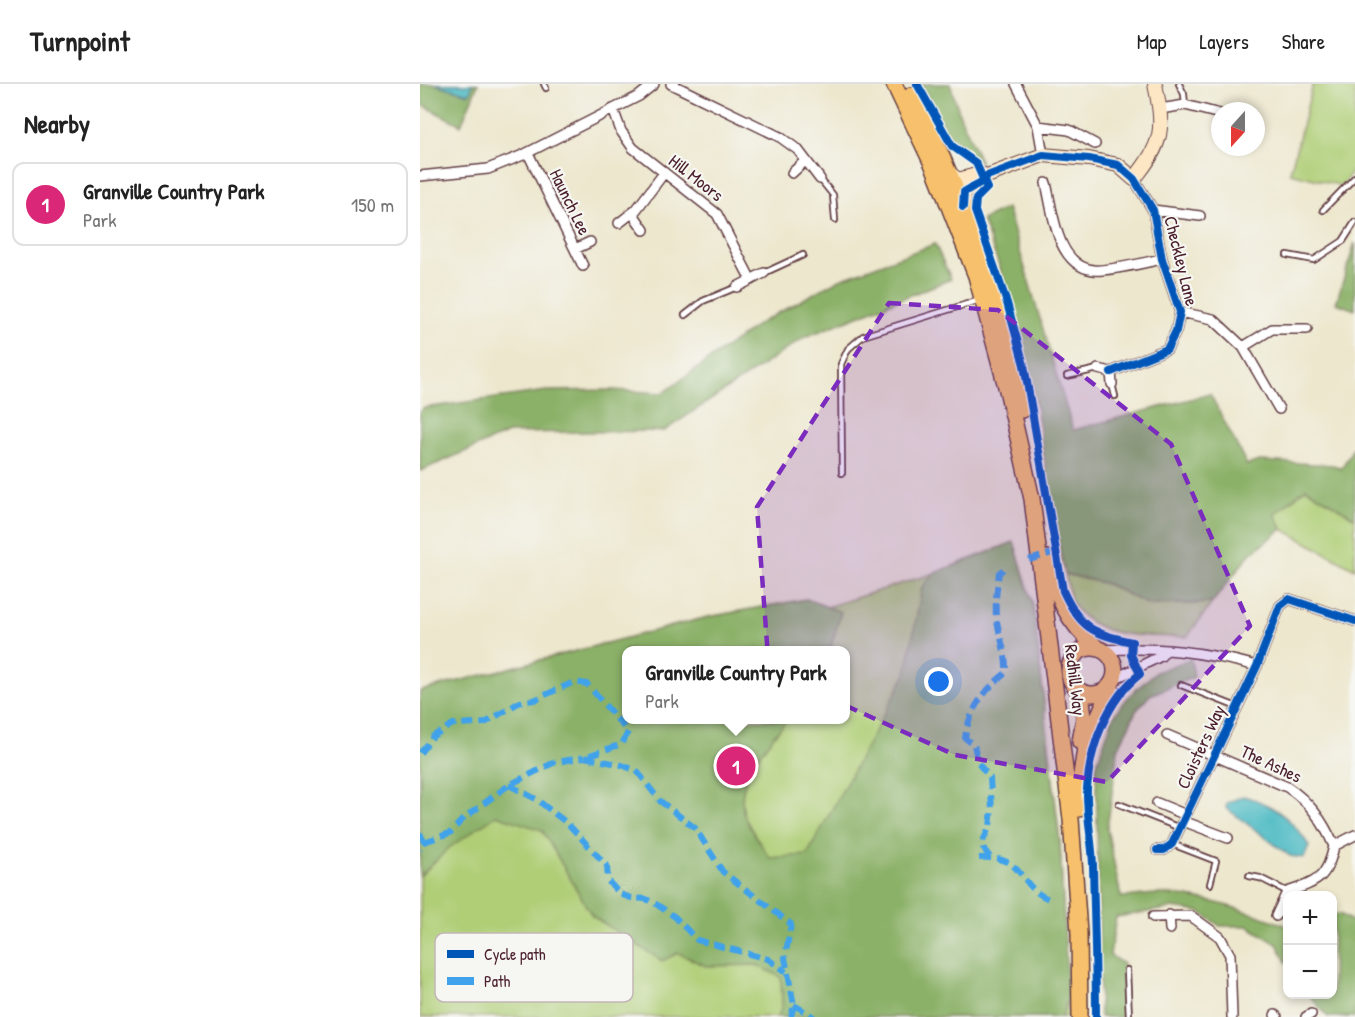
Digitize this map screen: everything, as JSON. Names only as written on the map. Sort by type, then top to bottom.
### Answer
[{"type":"main road","name":"Redhill Way","points":[[894,84],[962,235],[983,299],[1032,499],[1071,819],[1079,933],[1080,1017]]},
{"type":"main road","name":"Redhill Way","points":[[906,84],[963,207],[981,253],[1009,345],[1058,595],[1074,627],[1100,649]]},
{"type":"main road","points":[[1044,596],[1056,612],[1065,662],[1073,682],[1081,691],[1084,718],[1075,780],[1075,807],[1071,819]]},
{"type":"main road","points":[[1070,672],[1078,652],[1086,648],[1100,649],[1113,663],[1113,682],[1097,694],[1081,691]]},
{"type":"main road","name":"Redhill Way","points":[[1090,1017],[1079,788],[1085,748],[1113,682]]},
{"type":"street","points":[[420,176],[488,169],[528,153],[639,96],[654,84]]},
{"type":"street","points":[[671,84],[780,137],[798,150],[820,179]]},
{"type":"street","points":[[1016,84],[1038,126],[1043,155]]},
{"type":"street","points":[[1134,179],[1150,160],[1163,124],[1155,84]]},
{"type":"street","points":[[1160,109],[1185,105],[1211,112]]},
{"type":"street","name":"Hill Moors","points":[[613,109],[621,131],[633,148],[717,214],[751,280]]},
{"type":"street","points":[[1038,126],[1069,130],[1095,144]]},
{"type":"street","name":"Haunch Lee","points":[[528,153],[583,266]]},
{"type":"street","name":"Checkley Lane","points":[[963,207],[964,192],[983,181],[987,176],[1043,155],[1089,159],[1118,165],[1134,179],[1153,210],[1162,259],[1180,312],[1176,332],[1167,349],[1112,372]]},
{"type":"street","points":[[792,173],[806,161]]},
{"type":"street","name":"Checkley Lane","points":[[948,172],[958,180],[980,174],[987,176]]},
{"type":"street","points":[[619,223],[633,214],[664,173]]},
{"type":"street","points":[[1046,183],[1062,247],[1074,261],[1094,270],[1162,259]]},
{"type":"street","points":[[1153,210],[1200,216]]},
{"type":"street","points":[[633,214],[644,230]]},
{"type":"street","points":[[575,249],[590,242]]},
{"type":"street","points":[[737,287],[764,273]]},
{"type":"street","points":[[1180,312],[1213,319],[1243,347],[1279,409]]},
{"type":"street","points":[[1243,347],[1272,329],[1307,329]]},
{"type":"street","points":[[1098,369],[1112,372],[1112,384]]},
{"type":"street","name":"Cloisters Way","points":[[1172,844],[1257,666],[1280,606],[1289,600],[1355,621]]},
{"type":"street","points":[[1100,649],[1158,647],[1166,650],[1190,651],[1257,666]]},
{"type":"street","points":[[1113,682],[1161,656],[1166,650]]},
{"type":"street","name":"Cloisters Way","points":[[1167,735],[1213,756]]},
{"type":"street","name":"The Ashes","points":[[1213,756],[1273,779],[1301,797],[1316,812],[1334,846]]},
{"type":"street","name":"Cloisters Way","points":[[1157,803],[1183,821],[1228,838]]},
{"type":"street","points":[[1290,891],[1320,879],[1327,870],[1334,846],[1355,835]]},
{"type":"street","points":[[1157,850],[1164,850],[1172,844]]},
{"type":"street","points":[[1276,915],[1283,902]]},
{"type":"street","points":[[1169,915],[1170,928]]},
{"type":"street","points":[[1153,917],[1191,915],[1220,937],[1230,955],[1232,1017]]},
{"type":"lane","points":[[1179,84],[1185,94],[1185,105]]},
{"type":"lane","points":[[1323,210],[1355,177]]},
{"type":"lane","points":[[820,179],[833,195],[835,220]]},
{"type":"lane","points":[[1287,255],[1314,260],[1343,241],[1355,222]]},
{"type":"lane","points":[[764,273],[804,255]]},
{"type":"lane","points":[[685,315],[703,301],[737,287]]},
{"type":"lane","points":[[842,473],[841,364],[848,349],[863,336],[983,299]]},
{"type":"lane","points":[[1067,376],[1098,369]]},
{"type":"lane","points":[[1112,384],[1115,396]]},
{"type":"lane","points":[[1181,685],[1237,707]]},
{"type":"lane","points":[[1119,804],[1183,821]]},
{"type":"lane","points":[[1172,844],[1209,856],[1216,861],[1210,884]]},
{"type":"lane","points":[[1249,876],[1260,878],[1286,891]]},
{"type":"lane","points":[[1127,970],[1129,1017]]},
{"type":"highlighted area","points":[[889,303],[998,310],[1171,444],[1250,626],[1107,782],[955,755],[769,671],[757,507]]},
{"type":"green space","points":[[420,84],[435,84],[469,94],[473,84],[478,84],[461,125],[420,104]]},
{"type":"green space","points":[[921,84],[950,84],[961,118],[981,163],[948,135]]},
{"type":"green space","points":[[1313,84],[1355,84],[1355,167],[1342,186],[1290,173]]},
{"type":"green space","points":[[1007,208],[1073,430],[1210,394],[1247,465],[1259,461],[1333,465],[1341,469],[1355,445],[1355,518],[1306,488],[1275,514],[1282,529],[1249,555],[1212,603],[1149,605],[1107,584],[1065,574],[1034,395],[1019,328],[982,220]]},
{"type":"green space","points":[[1355,243],[1355,310],[1336,303]]},
{"type":"green space","points":[[935,244],[951,279],[805,337],[664,431],[508,433],[420,471],[420,411],[424,408],[546,391],[612,390],[663,393],[760,323],[840,279]]},
{"type":"green space","points":[[1306,488],[1355,518],[1355,569],[1282,529],[1275,514]]},
{"type":"green space","points":[[1014,542],[1033,605],[1060,841],[1068,1017],[420,1017],[420,691],[708,617],[806,599],[827,607],[935,573]]},
{"type":"green space","points":[[1014,542],[1033,605],[1060,845],[1068,998],[1062,1017],[778,1017],[782,1005],[781,977],[757,965],[706,966],[678,953],[662,961],[633,942],[633,933],[618,933],[592,916],[542,830],[496,815],[449,848],[420,876],[420,691],[708,617],[806,599],[841,612],[831,646],[622,646],[622,724],[784,724],[762,751],[748,775],[742,801],[744,814],[770,858],[807,855],[906,674],[922,587],[935,573]]},
{"type":"green space","points":[[1065,574],[1107,584],[1149,605],[1212,603],[1187,637],[1125,634],[1110,631],[1084,617],[1072,603]]},
{"type":"green space","points":[[1191,659],[1194,677],[1150,695],[1136,711],[1118,749],[1107,829],[1121,897],[1157,894],[1194,898],[1257,915],[1283,925],[1283,956],[1277,944],[1248,926],[1220,926],[1200,912],[1173,908],[1116,917],[1110,955],[1123,964],[1122,1017],[1100,1017],[1096,766],[1113,717],[1130,695],[1156,672]]},
{"type":"green space","points":[[1337,914],[1355,923],[1355,1017],[1328,1017],[1312,999],[1337,999]]},
{"type":"water","points":[[435,84],[473,84],[469,94]]},
{"type":"water","points":[[1243,796],[1263,803],[1289,820],[1309,846],[1304,858],[1290,856],[1226,808],[1227,803]]},
{"type":"marked path","points":[[1029,560],[1060,551]]},
{"type":"marked path","points":[[990,857],[983,848],[983,841],[990,826],[992,809],[990,778],[978,763],[974,745],[965,738],[970,718],[979,701],[1006,673],[996,611],[999,573],[1006,567]]},
{"type":"marked path","points":[[420,753],[433,736],[453,724],[485,723],[520,702],[534,700],[574,682],[587,684],[628,732],[622,744],[584,757],[622,765],[637,771],[660,801],[695,828],[723,872],[791,924],[785,958],[794,1005],[791,1017]]},
{"type":"marked path","points":[[424,842],[450,833],[464,818],[509,785],[553,763],[584,757]]},
{"type":"marked path","points":[[509,785],[536,799],[568,824],[607,866],[608,881],[620,894],[631,898],[646,899],[656,904],[675,917],[697,940],[768,959],[786,972]]},
{"type":"marked path","points":[[420,833],[424,842],[420,850]]},
{"type":"marked path","points":[[979,858],[1006,861],[1020,872],[1031,887],[1049,899]]},
{"type":"marked path","points":[[794,1005],[814,1017]]},
{"type":"cycle path","points":[[917,84],[952,146],[976,163],[987,188],[976,199],[975,211],[1007,303],[1024,365],[1063,591],[1075,613],[1089,627],[1107,636],[1132,642],[1131,655],[1140,674],[1118,697],[1102,725],[1089,772],[1087,797],[1093,865],[1096,1017]]},
{"type":"cycle path","points":[[963,207],[964,192],[983,181],[987,176],[1043,155],[1089,159],[1118,165],[1134,179],[1153,210],[1162,259],[1180,312],[1176,331],[1167,349],[1111,372]]},
{"type":"cycle path","points":[[1157,850],[1164,850],[1172,844],[1257,666],[1280,606],[1289,599],[1355,621]]},
{"type":"place","name":"Granville Country Park","points":[[736,766]]}]
